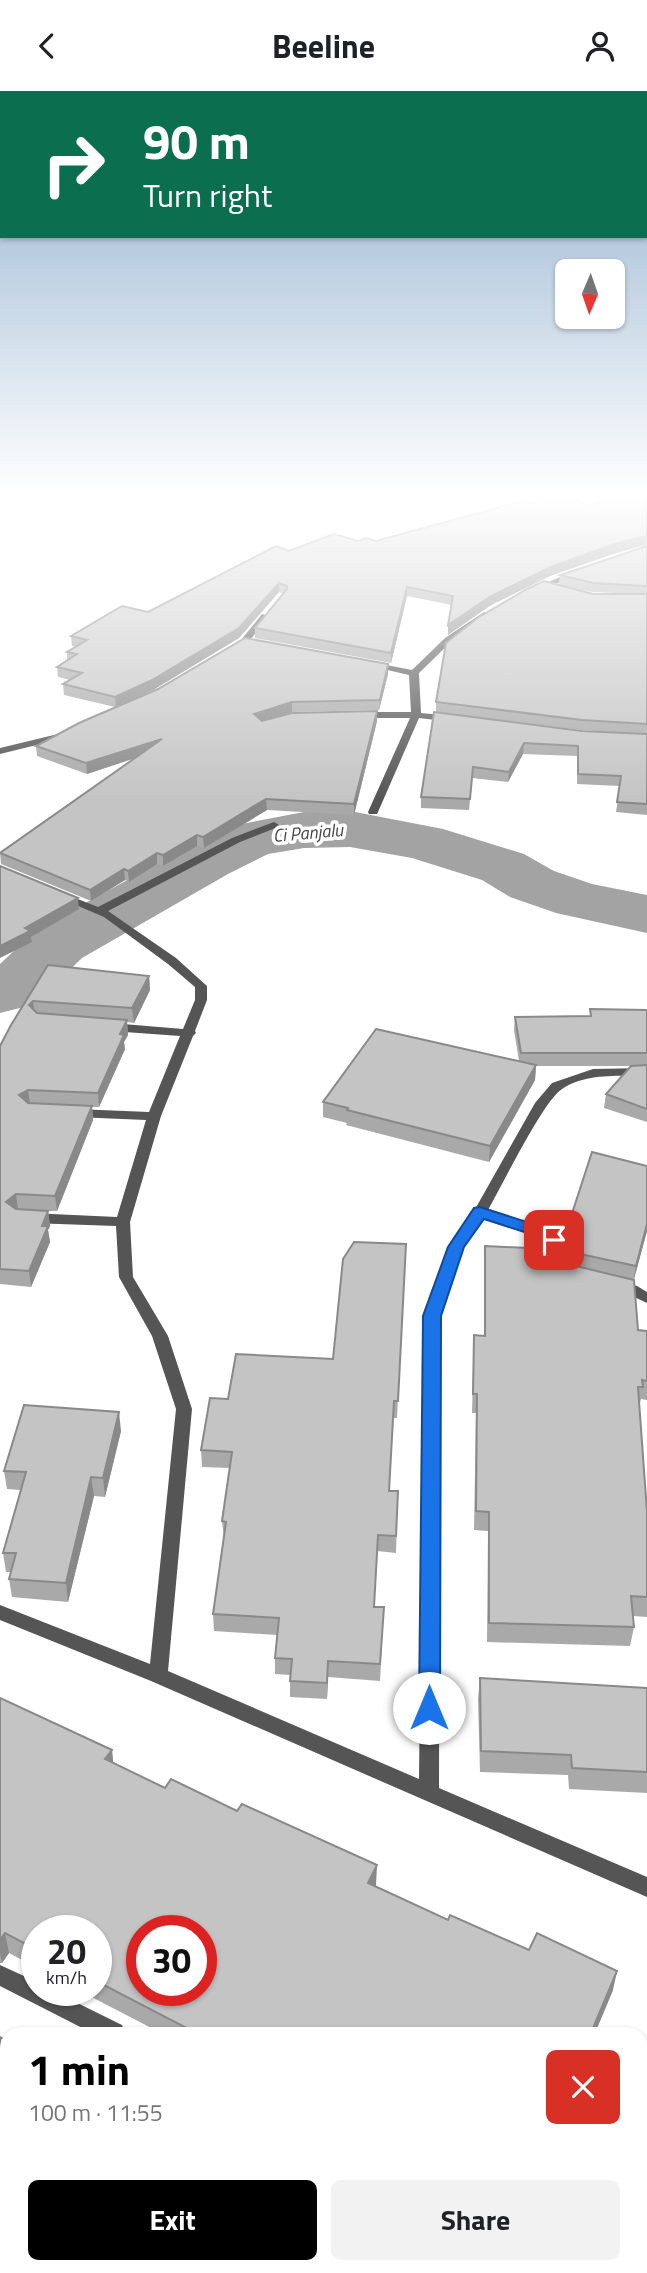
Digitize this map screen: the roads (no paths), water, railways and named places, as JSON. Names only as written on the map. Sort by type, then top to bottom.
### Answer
[{"type":"street","points":[[234,649],[244,642],[274,605]]},
{"type":"street","points":[[373,812],[416,715],[415,673],[430,655],[468,624],[496,609]]},
{"type":"street","points":[[244,642],[256,645]]},
{"type":"street","points":[[354,662],[415,673]]},
{"type":"street","points":[[342,716],[416,715],[457,720]]},
{"type":"street","points":[[0,751],[46,742],[67,734]]},
{"type":"street","points":[[104,913],[236,840],[274,825]]},
{"type":"street","points":[[51,892],[104,913],[201,986],[201,1000],[190,1034],[154,1116],[123,1221],[126,1277],[160,1336],[184,1409],[158,1675]]},
{"type":"street","points":[[94,1026],[190,1034]]},
{"type":"street","points":[[429,1792],[432,1316],[456,1247],[480,1212],[541,1103],[557,1086],[593,1073],[647,1072]]},
{"type":"street","points":[[57,1112],[154,1116]]},
{"type":"street","points":[[480,1212],[549,1234],[554,1240],[555,1272],[578,1278]]},
{"type":"street","points":[[18,1217],[123,1221]]},
{"type":"street","points":[[605,1284],[632,1290],[647,1299]]},
{"type":"street","points":[[0,1612],[158,1675],[647,1887]]},
{"type":"street","points":[[0,1975],[102,2027]]},
{"type":"waterway","name":"Ci Panjalu","points":[[0,993],[26,976],[59,944],[207,861],[252,839],[304,830],[350,829],[422,842],[503,867],[532,884],[578,900],[647,914]]}]
